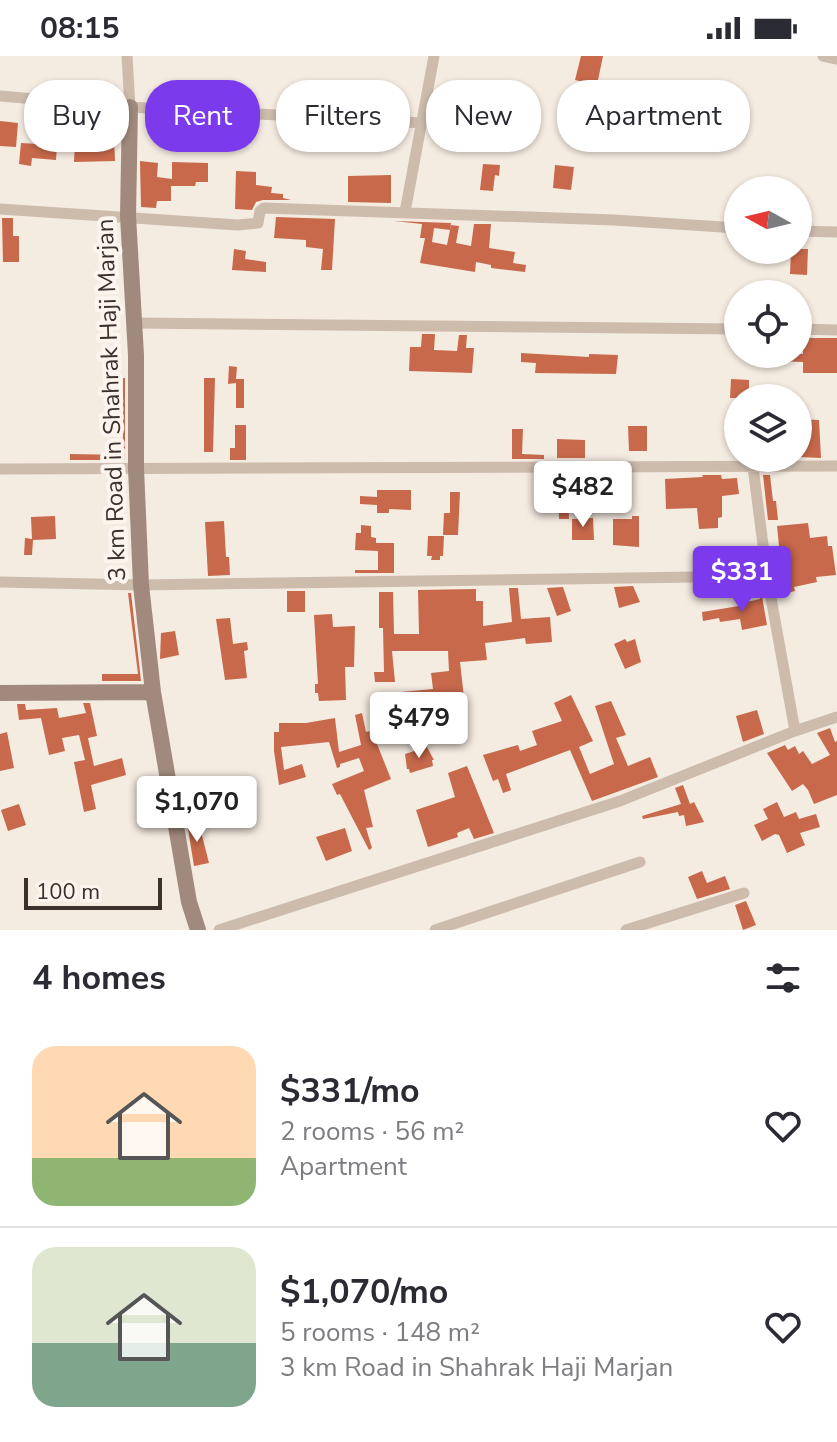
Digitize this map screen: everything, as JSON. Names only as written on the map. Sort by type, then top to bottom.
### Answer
[{"type":"street","points":[[127,56],[130,107]]},
{"type":"street","points":[[405,212],[434,56]]},
{"type":"street","points":[[823,56],[837,59]]},
{"type":"street","points":[[0,96],[130,107],[422,123]]},
{"type":"street","name":"3 km Road in Shahrak Haji Marjan","points":[[130,107],[128,216],[141,585],[153,692],[189,902],[198,930]]},
{"type":"street","points":[[0,209],[238,225],[258,223],[260,211],[264,208],[614,220],[724,227]]},
{"type":"street","points":[[812,231],[837,232]]},
{"type":"street","points":[[134,323],[724,329]]},
{"type":"street","points":[[812,329],[837,330]]},
{"type":"street","points":[[812,466],[837,466]]},
{"type":"street","points":[[0,469],[724,467]]},
{"type":"street","points":[[754,472],[767,576],[795,731]]},
{"type":"street","points":[[0,582],[141,585],[767,576]]},
{"type":"street","points":[[0,693],[153,692]]},
{"type":"street","points":[[219,930],[620,801],[837,717]]},
{"type":"street","points":[[435,930],[640,862]]},
{"type":"street","points":[[626,930],[744,893]]},
{"type":"building","points":[[581,56],[603,56],[598,80],[575,80]]},
{"type":"building","points":[[0,121],[18,123],[16,147],[0,146]]},
{"type":"building","points":[[21,143],[24,143],[24,152],[57,152],[56,160],[32,158],[31,166],[19,164]]},
{"type":"building","points":[[74,152],[115,152],[115,161],[74,162]]},
{"type":"building","points":[[140,161],[158,163],[157,177],[172,179],[172,162],[208,163],[208,182],[196,182],[195,186],[171,186],[171,201],[157,201],[156,208],[141,207]]},
{"type":"building","points":[[483,164],[500,165],[493,191],[480,190]]},
{"type":"building","points":[[555,165],[574,167],[571,190],[553,188]]},
{"type":"building","points":[[236,171],[256,172],[256,185],[272,187],[271,193],[283,194],[283,198],[291,200],[263,200],[256,202],[252,210],[235,209]]},
{"type":"building","points":[[391,175],[391,203],[348,202],[348,176]]},
{"type":"building","points":[[276,217],[335,219],[332,270],[321,270],[323,249],[306,247],[306,240],[274,238]]},
{"type":"building","points":[[2,218],[13,218],[13,236],[19,236],[19,262],[3,262]]},
{"type":"building","points":[[394,221],[451,223],[450,230],[451,225],[459,226],[456,243],[471,246],[474,224],[491,224],[489,248],[515,252],[513,263],[526,265],[525,272],[491,268],[491,265],[476,262],[475,272],[420,263],[425,238],[420,238],[422,224]],"holes":[[[434,228],[450,230],[447,245],[432,242]]]},
{"type":"building","points":[[234,249],[246,251],[245,259],[266,262],[266,272],[232,270]]},
{"type":"building","points":[[790,264],[807,264],[807,275],[790,274]]},
{"type":"building","points":[[422,334],[435,334],[434,350],[457,351],[459,335],[467,335],[466,348],[474,348],[472,373],[409,371],[410,347],[421,347]]},
{"type":"building","points":[[812,338],[837,338],[837,373],[803,373],[803,368],[812,368]]},
{"type":"building","points":[[521,353],[589,357],[589,354],[618,355],[616,374],[535,373],[536,363],[521,362]]},
{"type":"building","points":[[229,366],[237,367],[236,379],[244,379],[244,408],[236,408],[236,383],[228,384]]},
{"type":"building","points":[[123,378],[125,460],[70,460],[70,454],[123,455]]},
{"type":"building","points":[[204,378],[215,378],[213,452],[204,452]]},
{"type":"building","points":[[731,379],[749,380],[749,384],[731,384]]},
{"type":"building","points":[[812,420],[819,420],[821,458],[812,458]]},
{"type":"building","points":[[235,425],[246,425],[246,460],[230,460],[230,448],[235,448]]},
{"type":"building","points":[[628,426],[647,426],[647,451],[629,451]]},
{"type":"building","points":[[512,429],[523,429],[522,454],[544,455],[544,459],[512,459]]},
{"type":"building","points":[[557,439],[585,440],[585,458],[557,458]]},
{"type":"building","points":[[602,475],[602,484],[607,484],[607,492],[592,492],[592,483],[570,483],[570,476]]},
{"type":"building","points":[[702,475],[737,478],[739,494],[722,496],[722,517],[718,518],[718,528],[699,529],[697,508],[666,509],[665,479]]},
{"type":"building","points":[[763,475],[770,475],[778,520],[768,520]]},
{"type":"building","points":[[558,477],[568,477],[569,519],[559,519]]},
{"type":"building","points":[[377,490],[411,490],[411,510],[389,509],[389,513],[377,513],[377,505],[360,504],[360,496],[377,497]]},
{"type":"building","points":[[450,492],[460,492],[458,535],[443,535],[444,513],[450,513]]},
{"type":"building","points":[[55,516],[56,539],[33,540],[32,555],[24,555],[25,538],[32,539],[31,517]]},
{"type":"building","points":[[632,516],[639,516],[639,547],[613,545],[613,519],[632,519]]},
{"type":"building","points":[[593,518],[594,540],[572,540],[572,519]]},
{"type":"building","points":[[224,521],[230,575],[208,576],[205,522]]},
{"type":"building","points":[[808,523],[810,538],[827,536],[828,546],[832,546],[836,575],[816,577],[817,582],[794,587],[795,591],[779,595],[772,547],[779,546],[777,526]]},
{"type":"building","points":[[361,525],[371,526],[371,537],[376,538],[376,543],[394,543],[394,573],[355,573],[355,570],[378,570],[378,551],[355,550],[356,533],[361,533]]},
{"type":"building","points":[[428,536],[444,536],[440,560],[431,560],[432,556],[427,556]]},
{"type":"building","points":[[757,585],[760,585],[767,625],[742,630],[740,619],[703,621],[702,612],[760,599]]},
{"type":"building","points":[[633,586],[640,602],[619,608],[614,587]]},
{"type":"building","points":[[563,587],[571,611],[557,616],[547,588]]},
{"type":"building","points":[[509,588],[518,588],[521,619],[550,617],[552,642],[526,644],[525,638],[485,643],[487,660],[460,662],[467,724],[456,725],[451,695],[403,705],[401,692],[433,689],[431,673],[449,671],[448,651],[392,651],[395,682],[375,682],[374,672],[384,672],[379,592],[393,592],[394,634],[419,634],[418,590],[476,589],[476,601],[483,601],[483,626],[512,622]]},
{"type":"building","points":[[287,591],[305,591],[305,612],[287,612]]},
{"type":"building","points":[[128,593],[131,593],[141,681],[102,681],[102,674],[138,674]]},
{"type":"building","points":[[332,614],[333,627],[355,626],[354,667],[345,667],[346,700],[319,701],[318,693],[315,693],[315,684],[318,684],[314,615]]},
{"type":"building","points":[[230,618],[233,644],[247,642],[248,650],[244,651],[247,678],[225,680],[216,619]]},
{"type":"building","points":[[175,631],[179,655],[160,659],[161,633]]},
{"type":"building","points":[[625,639],[627,642],[635,639],[641,662],[625,669],[614,644]]},
{"type":"building","points":[[571,695],[593,741],[579,747],[590,774],[614,764],[595,706],[611,701],[626,735],[616,738],[628,766],[650,757],[658,777],[592,801],[570,750],[506,774],[511,790],[503,793],[498,779],[493,781],[483,755],[518,745],[520,751],[537,745],[532,731],[562,721],[554,703]]},
{"type":"building","points":[[83,703],[90,703],[97,736],[88,738],[94,766],[122,758],[126,775],[91,785],[96,809],[84,812],[74,762],[85,760],[79,735],[62,738],[65,751],[49,755],[41,718],[19,720],[17,704],[25,704],[26,710],[57,708],[59,718],[86,713]]},
{"type":"building","points":[[406,707],[410,727],[392,731],[388,711]]},
{"type":"building","points":[[757,710],[764,734],[743,742],[736,716]]},
{"type":"building","points":[[362,713],[366,732],[375,730],[375,739],[391,779],[364,790],[373,827],[366,828],[372,848],[369,850],[332,784],[364,771],[359,758],[340,764],[337,768],[329,742],[281,747],[284,770],[302,764],[306,777],[279,785],[274,751],[274,732],[279,732],[279,723],[306,723],[335,718],[339,752],[361,745],[355,715]]},
{"type":"building","points":[[830,728],[837,741],[837,795],[814,804],[803,784],[792,791],[767,753],[785,745],[788,750],[795,746],[799,754],[803,751],[812,764],[830,755],[817,733]]},
{"type":"building","points":[[7,732],[14,768],[0,771],[0,734]]},
{"type":"building","points":[[427,747],[434,760],[433,766],[410,773],[405,754]]},
{"type":"building","points":[[467,766],[494,833],[474,839],[469,828],[457,833],[458,837],[428,847],[416,810],[455,797],[448,773]]},
{"type":"building","points":[[683,785],[690,804],[694,802],[704,822],[686,826],[684,815],[679,816],[678,812],[643,819],[642,816],[681,804],[675,788]]},
{"type":"building","points":[[777,802],[784,817],[796,812],[799,819],[816,814],[820,827],[800,833],[805,845],[787,853],[779,835],[762,841],[754,825],[768,819],[763,809]]},
{"type":"building","points":[[19,804],[26,825],[8,831],[1,810]]},
{"type":"building","points":[[198,820],[209,863],[194,866],[187,823]]},
{"type":"building","points":[[345,828],[352,851],[326,861],[316,837]]},
{"type":"building","points":[[702,871],[707,883],[725,876],[730,889],[697,899],[688,877]]},
{"type":"building","points":[[746,901],[756,925],[743,930],[735,905]]}]
